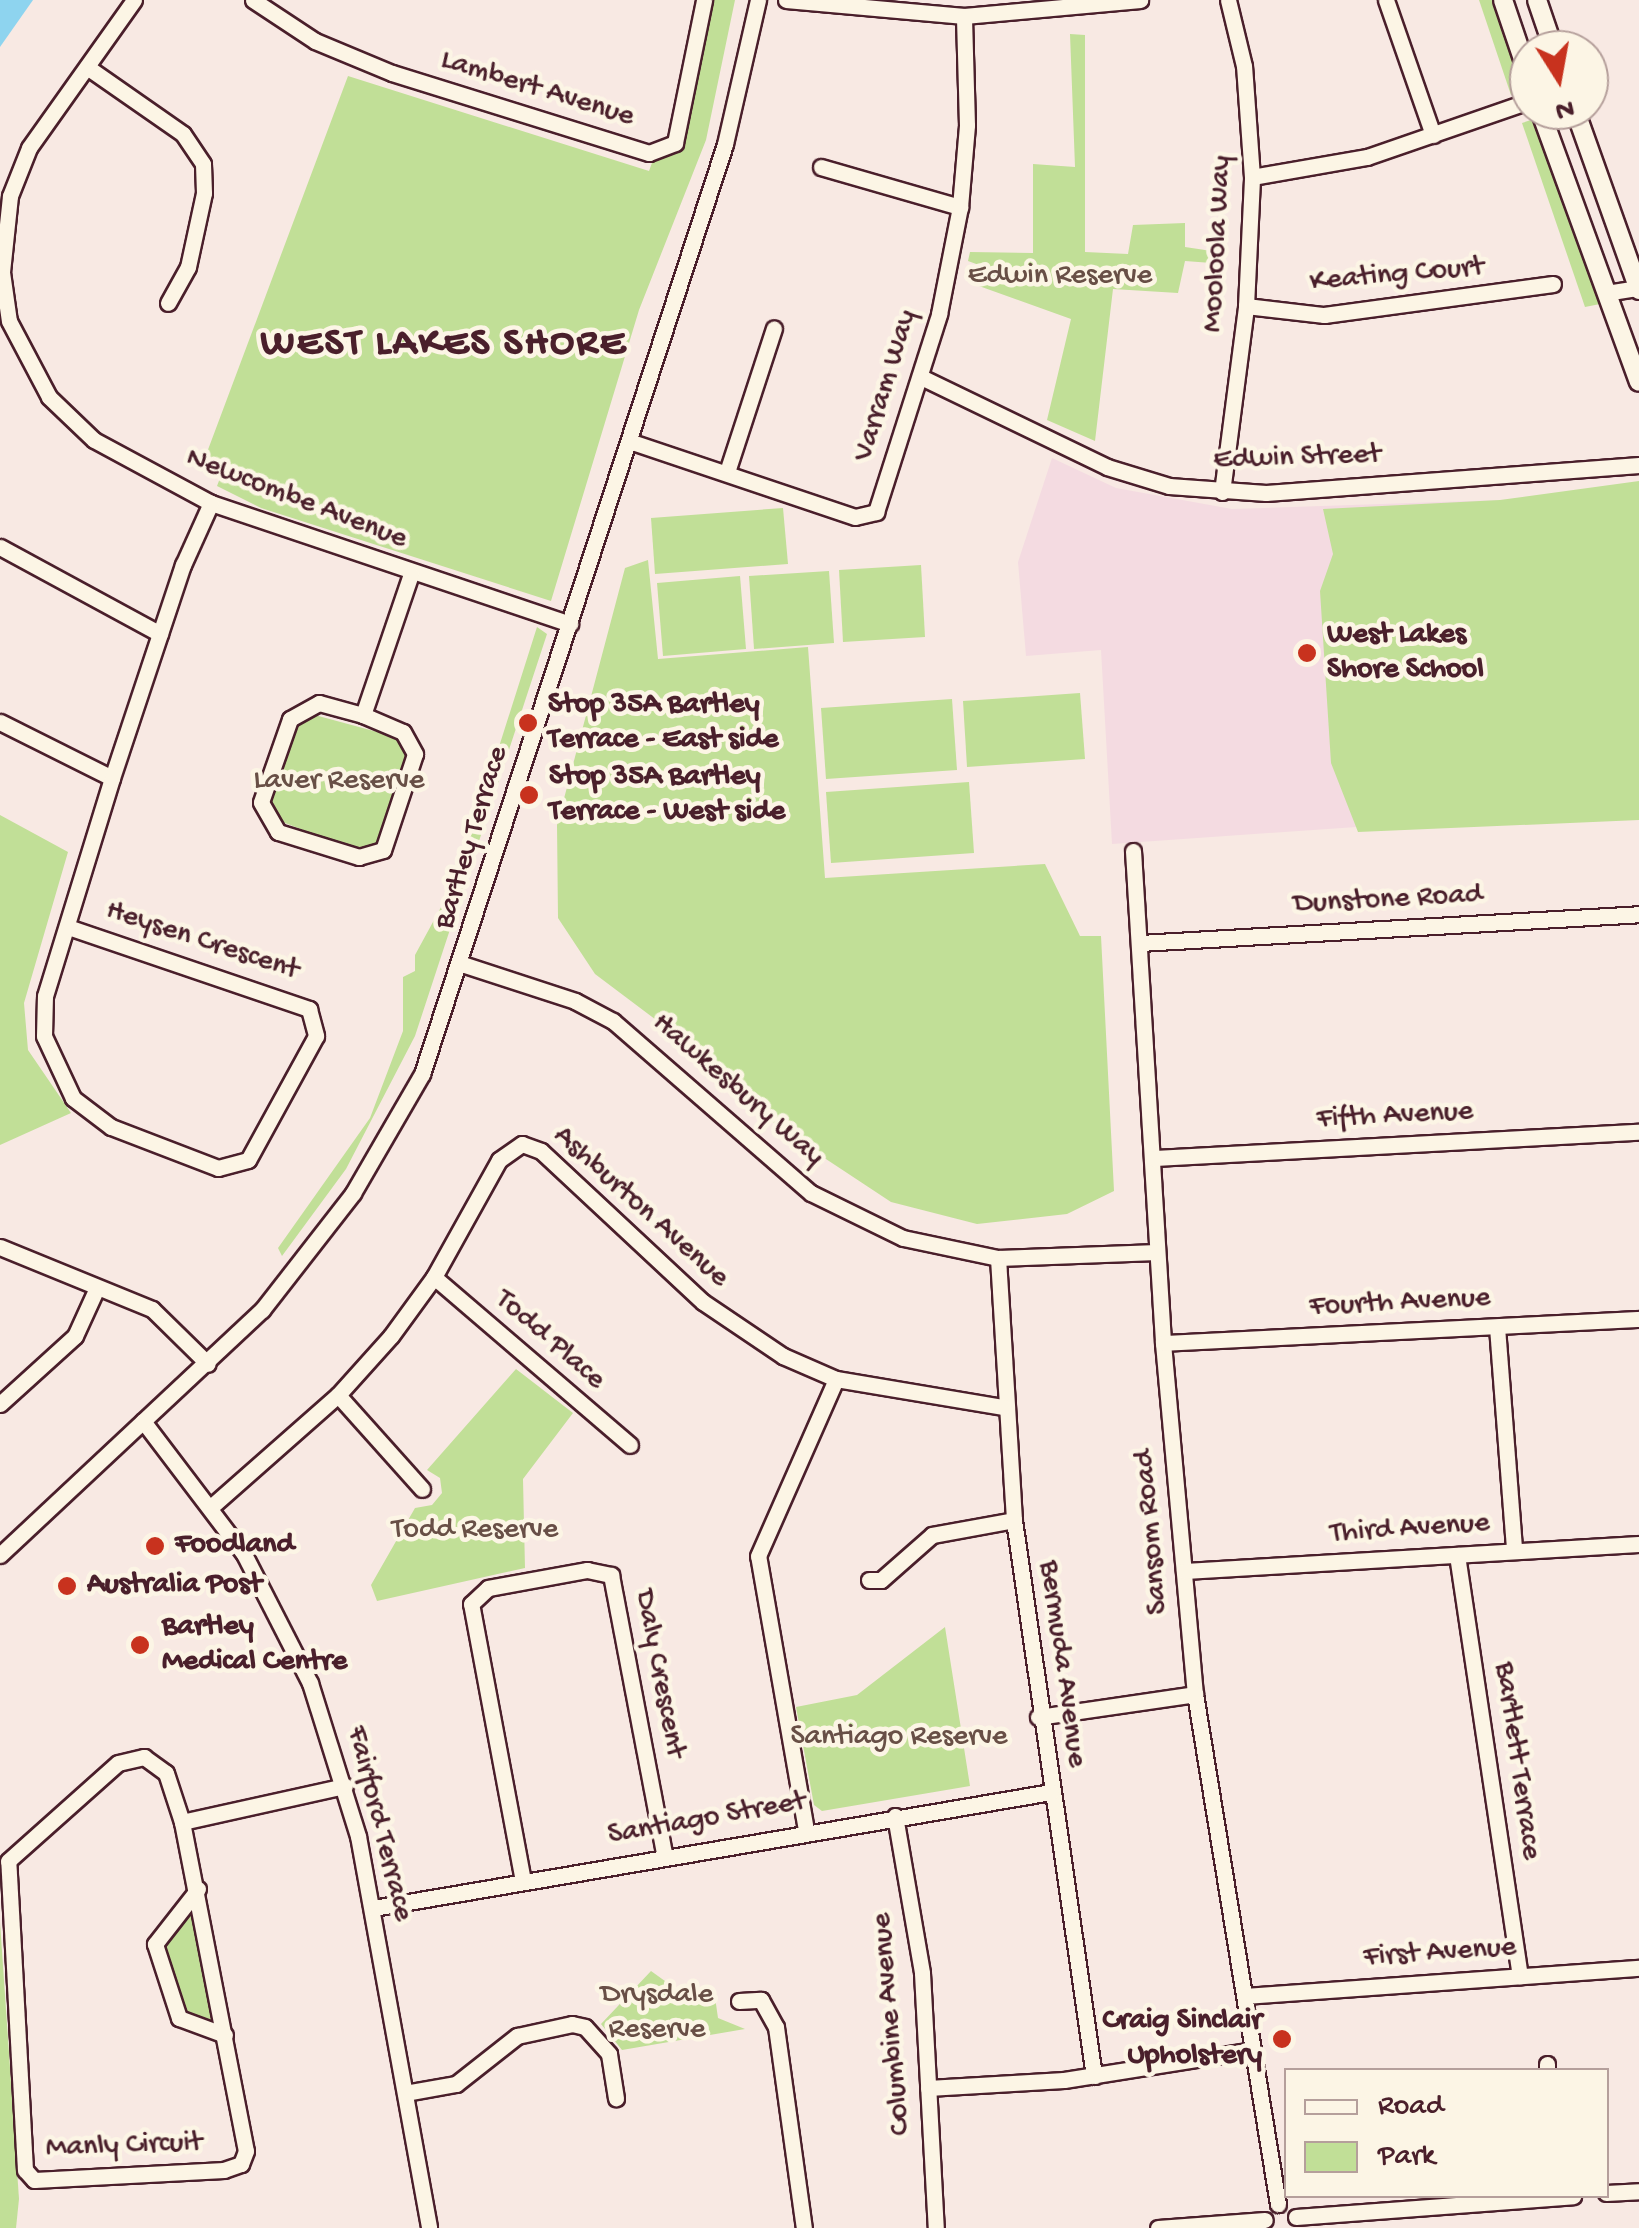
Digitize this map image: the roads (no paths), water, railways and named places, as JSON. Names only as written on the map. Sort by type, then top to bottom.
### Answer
[{"type":"main road","points":[[1503,0],[1513,30]]},
{"type":"main road","points":[[1537,0],[1547,30]]},
{"type":"main road","points":[[1547,130],[1639,382]]},
{"type":"main road","points":[[1582,130],[1639,289]]},
{"type":"street","name":"Newcombe Avenue","points":[[134,0],[29,148],[10,196],[2,272],[4,322],[27,363],[70,421],[120,457],[211,502],[410,574],[570,624]]},
{"type":"street","name":"Lambert Avenue","points":[[253,0],[315,42],[392,73],[649,153],[675,143],[704,0]]},
{"type":"street","name":"Bartley Terrace","points":[[0,1555],[208,1364],[310,1254],[362,1180],[422,1074],[462,964],[725,144],[758,0]]},
{"type":"street","points":[[786,0],[964,16],[1051,5],[1140,0]]},
{"type":"street","name":"Mooloola Way","points":[[1222,492],[1246,306],[1252,178],[1244,66],[1228,0]]},
{"type":"street","points":[[1386,0],[1433,135]]},
{"type":"street","name":"Varram Way","points":[[629,441],[868,516],[876,512],[921,377],[960,207],[967,125],[964,16]]},
{"type":"street","points":[[87,67],[184,134],[204,164],[204,193],[188,267],[168,303]]},
{"type":"street","points":[[1252,178],[1366,157],[1509,108]]},
{"type":"street","points":[[821,167],[960,207]]},
{"type":"street","name":"Keating Court","points":[[1246,306],[1324,314],[1552,284]]},
{"type":"street","points":[[1606,292],[1639,289]]},
{"type":"street","points":[[726,472],[774,328]]},
{"type":"street","name":"Edwin Street","points":[[921,377],[1107,467],[1169,486],[1222,492],[1639,465]]},
{"type":"street","name":"Heysen Crescent","points":[[68,927],[310,1008],[316,1036],[248,1160],[218,1168],[111,1127],[73,1098],[49,1056],[43,1017],[68,927],[112,778],[160,634],[211,502]]},
{"type":"street","points":[[0,547],[160,634]]},
{"type":"street","points":[[363,714],[410,574]]},
{"type":"street","points":[[319,703],[363,714],[403,732],[414,754],[384,850],[359,857],[278,832],[262,802],[290,719],[319,703]]},
{"type":"street","points":[[0,722],[112,778]]},
{"type":"street","name":"Sansom Road","points":[[1133,851],[1157,1252],[1196,1694],[1278,2204]]},
{"type":"street","name":"Dunstone Road","points":[[1140,943],[1639,914]]},
{"type":"street","name":"Hawkesbury Way","points":[[462,964],[575,1001],[613,1022],[676,1070],[775,1164],[848,1215],[903,1238],[998,1258],[1157,1252]]},
{"type":"street","name":"Fifth Avenue","points":[[1154,1158],[1639,1132]]},
{"type":"street","name":"Ashburton Avenue","points":[[212,1506],[338,1395],[434,1277],[500,1160],[508,1150],[531,1145],[737,1329],[836,1379],[1004,1407]]},
{"type":"street","points":[[0,1247],[152,1310],[208,1364]]},
{"type":"street","name":"Bermuda Avenue","points":[[998,1258],[1004,1407],[1014,1520],[1038,1716],[1094,2076]]},
{"type":"street","name":"Todd Place","points":[[434,1277],[630,1445]]},
{"type":"street","points":[[0,1404],[76,1336],[96,1290]]},
{"type":"street","name":"Fourth Avenue","points":[[1164,1343],[1639,1320]]},
{"type":"street","points":[[1497,1327],[1514,1550]]},
{"type":"street","points":[[806,1830],[758,1556],[836,1379]]},
{"type":"street","points":[[338,1395],[422,1489]]},
{"type":"street","name":"Fairford Terrace","points":[[142,1421],[212,1506],[265,1592],[310,1683],[345,1786],[372,1908],[429,2228]]},
{"type":"street","points":[[870,1580],[880,1580],[932,1535],[1014,1520]]},
{"type":"street","name":"Third Avenue","points":[[1184,1571],[1639,1544]]},
{"type":"street","name":"Bartlett Terrace","points":[[1458,1555],[1520,1976]]},
{"type":"street","name":"Daly Crescent","points":[[523,1882],[471,1604],[488,1588],[586,1570],[611,1575],[664,1854]]},
{"type":"street","points":[[1038,1716],[1196,1694]]},
{"type":"street","name":"Manly Circuit","points":[[144,1757],[166,1773],[182,1822],[246,2150],[240,2164],[45,2182],[25,2170],[8,1860],[57,1812],[130,1758],[144,1757]]},
{"type":"street","points":[[182,1822],[345,1786]]},
{"type":"street","name":"Santiago Street","points":[[372,1908],[664,1854],[1051,1792]]},
{"type":"street","name":"Columbine Avenue","points":[[895,1816],[922,1973],[936,2228]]},
{"type":"street","points":[[198,1889],[155,1944],[179,2018],[225,2035]]},
{"type":"street","name":"First Avenue","points":[[1245,1996],[1639,1968]]},
{"type":"street","points":[[739,2002],[761,2000],[776,2027],[804,2228]]},
{"type":"street","points":[[405,2093],[456,2084],[517,2036],[572,2024],[585,2027],[610,2054],[616,2098]]},
{"type":"street","points":[[928,2088],[1094,2076],[1253,2050]]},
{"type":"street","points":[[1609,2194],[1639,2191]]},
{"type":"street","points":[[1158,2228],[1267,2224],[1278,2204],[1294,2223],[1535,2198]]},
{"type":"water","points":[[0,0],[33,0],[0,47]]},
{"type":"place","name":"West Lakes Shore School","points":[[1307,653]]},
{"type":"place","name":"Stop 35A Bartley Terrace - East side","points":[[528,723]]},
{"type":"place","name":"Stop 35A Bartley Terrace - West side","points":[[529,795]]},
{"type":"place","name":"Foodland","points":[[155,1546]]},
{"type":"place","name":"Australia Post","points":[[67,1586]]},
{"type":"place","name":"Bartley Medical Centre","points":[[140,1645]]},
{"type":"place","name":"Craig Sinclair Upholstery","points":[[1282,2039]]},
{"type":"district","name":"WEST LAKES SHORE","points":[[444,345]]},
{"type":"park label","name":"Edwin Reserve","points":[[1060,277]]},
{"type":"park label","name":"Laver Reserve","points":[[339,782]]},
{"type":"park label","name":"Todd Reserve","points":[[475,1531]]},
{"type":"park label","name":"Santiago Reserve","points":[[899,1738]]},
{"type":"park label","name":"Drysdale Reserve","points":[[657,2013]]}]
